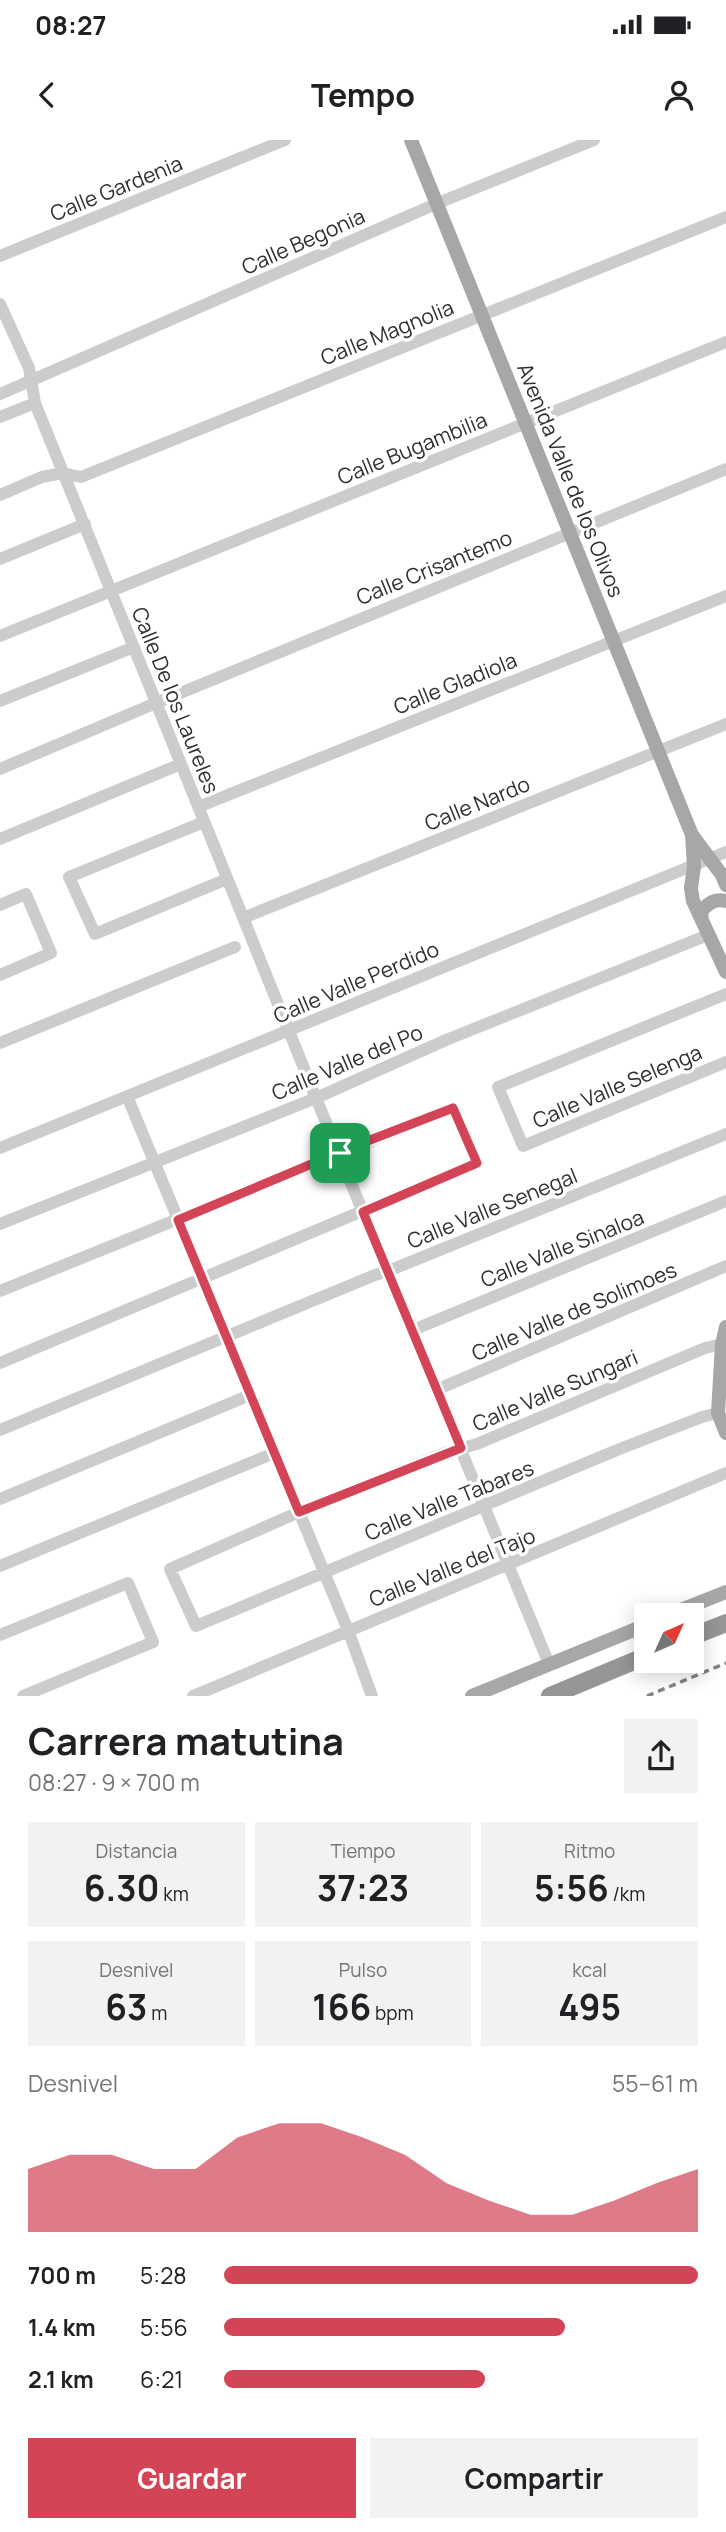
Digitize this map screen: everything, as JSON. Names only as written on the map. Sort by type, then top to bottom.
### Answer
[{"type":"highway","points":[[704,1632],[726,1623]]},
{"type":"highway","points":[[550,1696],[634,1661]]},
{"type":"main road","name":"Avenida Valle de los Olivos","points":[[411,140],[692,835],[726,884]]},
{"type":"main road","name":"Avenida Valle de los Olivos","points":[[692,835],[693,901],[726,972]]},
{"type":"main road","points":[[705,928],[701,911],[709,902],[719,899],[726,901]]},
{"type":"main road","points":[[726,1327],[722,1344],[718,1413],[726,1433]]},
{"type":"main road","points":[[698,1603],[726,1592]]},
{"type":"main road","points":[[472,1696],[634,1630]]},
{"type":"street","name":"Calle Gardenia","points":[[0,256],[285,140]]},
{"type":"street","name":"Calle Begonia","points":[[0,394],[438,203],[594,140]]},
{"type":"street","name":"Calle Magnolia","points":[[0,495],[43,477],[63,472],[81,477],[726,217]]},
{"type":"street","name":"Calle De los Laureles","points":[[1,308],[29,368],[34,403],[549,1664]]},
{"type":"street","name":"Calle Bugambilia","points":[[0,636],[726,342]]},
{"type":"street","points":[[0,417],[34,403]]},
{"type":"street","name":"Calle Crisantemo","points":[[0,769],[726,469]]},
{"type":"street","points":[[0,559],[85,524]]},
{"type":"street","name":"Calle Gladiola","points":[[198,807],[726,596]]},
{"type":"street","points":[[0,701],[134,647]]},
{"type":"street","name":"Calle Nardo","points":[[243,918],[726,723]]},
{"type":"street","points":[[0,839],[181,764]]},
{"type":"street","points":[[204,822],[69,877],[95,934],[227,879]]},
{"type":"street","name":"Calle Valle Perdido","points":[[0,1148],[726,852]]},
{"type":"street","points":[[0,905],[26,894],[51,953],[0,975]]},
{"type":"street","name":"Calle Valle del Po","points":[[0,1224],[316,1098],[705,928]]},
{"type":"street","points":[[0,1043],[235,947]]},
{"type":"street","name":"Calle Valle Selenga","points":[[726,994],[498,1087],[523,1146],[726,1062]]},
{"type":"street","points":[[127,1096],[348,1630],[372,1696]]},
{"type":"street","points":[[0,1291],[453,1108],[477,1163],[0,1363]]},
{"type":"street","name":"Calle Valle Senegal","points":[[0,1430],[726,1134]]},
{"type":"street","name":"Calle Valle Sinaloa","points":[[413,1330],[726,1201]]},
{"type":"street","name":"Calle Valle de Solimoes","points":[[436,1390],[726,1266]]},
{"type":"street","name":"Calle Valle Sungari","points":[[196,1626],[170,1569],[299,1512],[477,1444],[693,1353],[722,1344]]},
{"type":"street","points":[[0,1499],[250,1395]]},
{"type":"street","name":"Calle Valle Tabares","points":[[196,1626],[617,1450],[718,1413]]},
{"type":"street","points":[[0,1566],[274,1453]]},
{"type":"street","name":"Calle Valle del Tajo","points":[[193,1696],[726,1474]]},
{"type":"street","points":[[0,1635],[128,1583],[153,1642],[23,1696]]},
{"type":"railway","points":[[647,1696],[726,1663]]},
{"type":"route","points":[[453,1108],[477,1163],[363,1212],[461,1448],[299,1512],[178,1220],[340,1153],[453,1108]]}]
